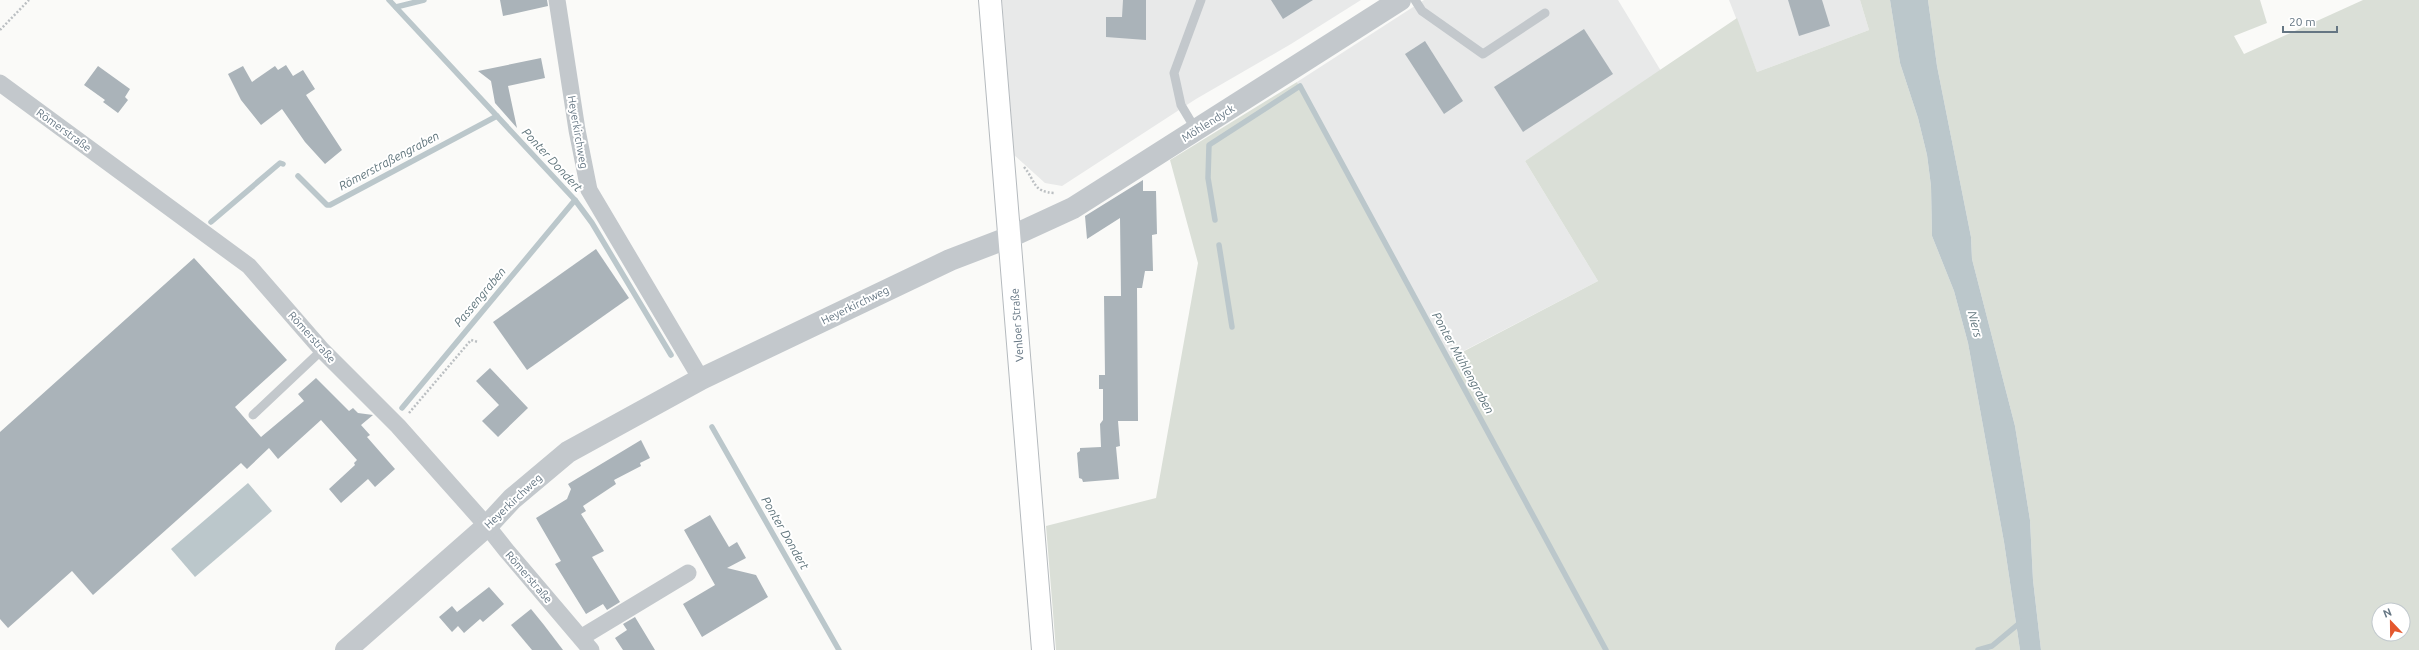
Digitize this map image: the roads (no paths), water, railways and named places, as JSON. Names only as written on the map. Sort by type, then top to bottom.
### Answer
[{"type":"main road","name":"Venloer Straße","points":[[990,0],[1043,650]]},
{"type":"street","name":"Heyerkirchweg","points":[[557,0],[577,130],[589,190],[701,379]]},
{"type":"street","name":"Möhlendyck","points":[[1010,237],[1073,208],[1400,0]]},
{"type":"street","name":"Römerstraße","points":[[0,83],[249,266],[322,350],[398,426],[487,526],[587,643],[688,573]]},
{"type":"street","name":"Heyerkirchweg","points":[[346,650],[487,526],[512,499],[568,452],[626,418],[701,379],[950,260],[1010,237]]},
{"type":"lane","points":[[1196,130],[1181,105],[1174,73],[1201,0]]},
{"type":"lane","points":[[1414,0],[1422,11],[1483,54],[1545,13]]},
{"type":"lane","points":[[253,415],[322,350]]},
{"type":"water","name":"Niers","points":[[1890,0],[1928,0],[1937,66],[1971,237],[1972,259],[2015,426],[2030,520],[2033,580],[2041,650],[2020,650],[2004,542],[1968,343],[1954,291],[1932,236],[1931,186],[1927,155],[1918,118],[1900,63]]},
{"type":"water","points":[[248,483],[272,511],[195,577],[171,549]]},
{"type":"waterway","name":"Ponter Dondert","points":[[389,0],[575,200],[592,223],[671,355]]},
{"type":"waterway","points":[[396,7],[424,0]]},
{"type":"waterway","name":"Ponter Mühlengraben","points":[[1215,220],[1208,178],[1209,145],[1300,86],[1606,650]]},
{"type":"waterway","name":"Römerstraßengraben","points":[[298,176],[327,205],[330,205],[497,116]]},
{"type":"waterway","name":"Römerstraßengraben","points":[[211,222],[280,163],[283,164]]},
{"type":"waterway","name":"Passengraben","points":[[402,408],[575,200]]},
{"type":"waterway","points":[[1219,245],[1232,327]]},
{"type":"waterway","name":"Ponter Dondert","points":[[712,427],[839,650]]},
{"type":"waterway","points":[[1978,650],[1992,646],[2022,621]]}]
